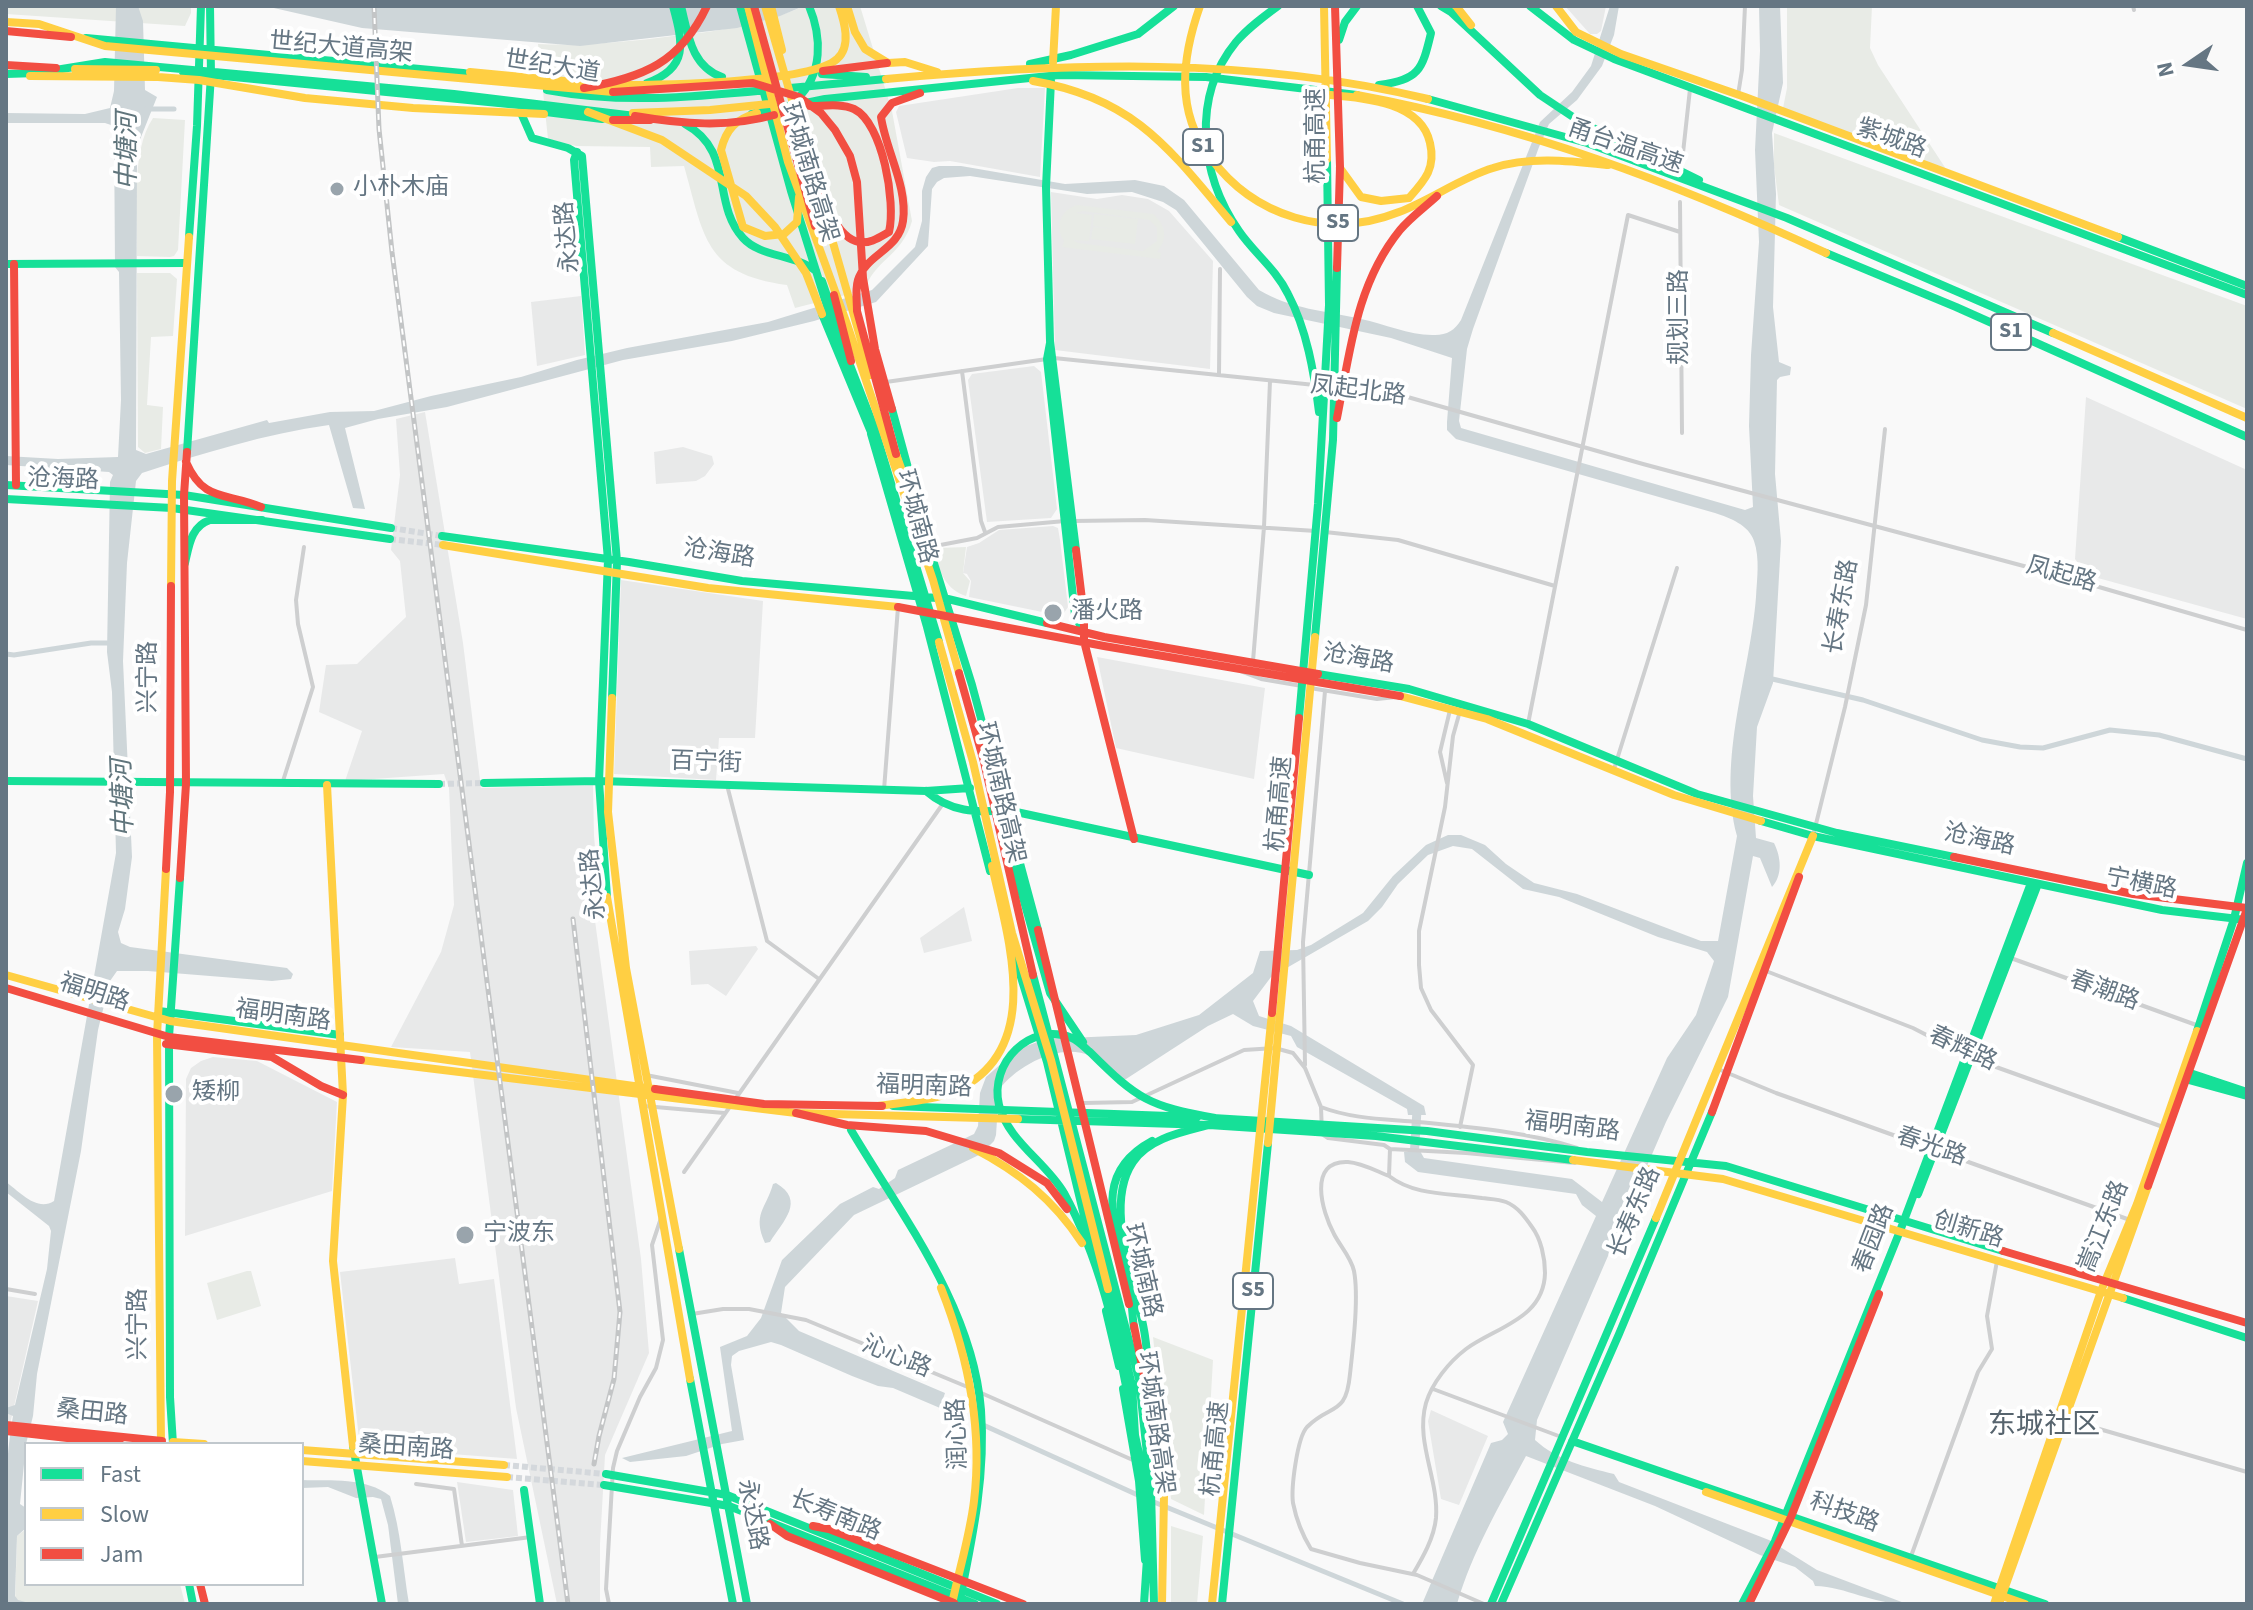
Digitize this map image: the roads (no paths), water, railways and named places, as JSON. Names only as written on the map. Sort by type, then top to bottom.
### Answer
[{"type":"main road","name":"兴宁路","points":[[161,1442],[158,1014],[164,946],[170,784],[172,494],[199,96],[201,6]]},
{"type":"main road","name":"兴宁路","points":[[173,1442],[170,1397],[169,1041],[186,784],[184,495],[211,79],[210,6]]},
{"type":"main road","points":[[632,86],[658,80],[676,64],[681,50],[673,6]]},
{"type":"main road","points":[[681,6],[697,62],[707,72],[717,76],[748,78]]},
{"type":"main road","points":[[572,90],[628,80],[665,61],[687,44],[707,6]]},
{"type":"main road","name":"环城南路高架","points":[[740,6],[776,140],[827,306],[874,427],[973,762],[1012,933],[1051,1060],[1132,1385],[1135,1435],[1144,1476],[1148,1543],[1145,1604]]},
{"type":"main road","points":[[751,6],[773,94],[800,203],[794,226],[785,234],[768,239],[757,236],[743,227],[721,150],[723,138],[736,121],[751,110],[791,101],[945,86]]},
{"type":"main road","name":"环城南路高架","points":[[751,6],[788,162],[847,324],[933,580],[984,762],[1021,930],[1139,1379],[1149,1442],[1155,1529],[1154,1604]]},
{"type":"main road","name":"环城南路","points":[[751,6],[808,202],[837,319],[882,462],[1000,909],[1047,1062],[1122,1380],[1139,1481],[1147,1586],[1145,1604]]},
{"type":"main road","name":"环城南路","points":[[768,6],[806,155],[896,454],[953,616],[1007,810],[1082,1103],[1157,1437],[1165,1524],[1162,1604]]},
{"type":"main road","points":[[570,106],[722,124],[757,121],[772,116],[804,94],[812,77],[820,47],[819,32],[809,6]]},
{"type":"main road","points":[[808,73],[826,68],[842,53],[846,40],[839,6]]},
{"type":"main road","points":[[847,6],[860,43],[888,63]]},
{"type":"main road","points":[[1056,6],[1046,187],[1051,359],[1069,521],[1084,616],[1084,637],[1134,839]]},
{"type":"main road","points":[[1008,68],[1071,55],[1138,34],[1174,6]]},
{"type":"main road","name":"S1","points":[[1200,6],[1183,65],[1189,114],[1198,139],[1216,168],[1237,190],[1301,223],[1352,224],[1387,217],[1494,167],[1557,161],[1625,167]]},
{"type":"main road","points":[[1238,230],[1214,180],[1204,130],[1205,112],[1226,56],[1252,25],[1278,6]]},
{"type":"main road","name":"杭甬高速","points":[[1272,1057],[1322,437],[1329,305],[1324,6]]},
{"type":"main road","name":"杭甬高速","points":[[1212,1604],[1225,1523],[1333,440],[1340,167],[1335,6]]},
{"type":"main road","points":[[1337,46],[1345,22],[1357,6]]},
{"type":"main road","points":[[1373,86],[1405,81],[1424,63],[1431,33],[1417,6]]},
{"type":"main road","points":[[1441,6],[1482,40]]},
{"type":"main road","name":"S1","points":[[1456,6],[1482,40],[1551,102],[1570,115],[1726,195]]},
{"type":"main road","name":"紫城路","points":[[1530,6],[1583,45],[2247,295]]},
{"type":"main road","name":"紫城路","points":[[1556,6],[1569,25],[1621,54],[2247,286]]},
{"type":"main road","points":[[6,22],[39,24],[104,43]]},
{"type":"main road","points":[[6,31],[104,43]]},
{"type":"main road","name":"世纪大道","points":[[104,43],[145,44],[463,73],[569,95],[625,98],[699,97],[886,79]]},
{"type":"main road","name":"世纪大道高架","points":[[104,43],[572,90]]},
{"type":"main road","name":"世纪大道高架","points":[[6,75],[105,62],[570,106]]},
{"type":"main road","points":[[463,73],[479,71],[632,86],[808,73],[905,62],[943,73]]},
{"type":"main road","name":"世纪大道","points":[[6,65],[98,70],[152,69],[211,79],[520,109],[614,113],[751,110],[825,99]]},
{"type":"main road","name":"甬台温高速","points":[[886,79],[1008,68],[1198,67],[1373,86],[1529,131],[1538,139],[1625,167],[1753,219],[2247,437]]},
{"type":"main road","points":[[808,73],[886,79]]},
{"type":"main road","points":[[6,75],[199,77]]},
{"type":"main road","name":"甬台温高速","points":[[945,86],[1059,75],[1206,77],[1347,93],[1529,131],[1553,133],[1775,213],[1957,289],[2247,418]]},
{"type":"main road","points":[[211,79],[305,98],[413,108],[520,109],[619,120],[668,120],[693,127],[706,137],[714,153],[731,217],[745,243],[803,260],[818,273],[837,319]]},
{"type":"main road","points":[[1011,80],[1072,87],[1097,95],[1160,138],[1280,279],[1304,332],[1314,371],[1322,437]]},
{"type":"main road","points":[[1242,81],[1406,110],[1426,127],[1435,159],[1428,175],[1409,198],[1381,201],[1361,197],[1340,167]]},
{"type":"main road","points":[[572,90],[605,93],[753,83],[799,97],[821,113],[835,130],[850,156],[857,182],[863,278],[875,349],[926,534],[933,580]]},
{"type":"main road","points":[[896,454],[854,313],[856,290],[862,271],[890,249],[898,239],[903,224],[903,209],[882,132],[881,117],[892,103],[906,96],[945,86]]},
{"type":"main road","points":[[773,94],[808,202]]},
{"type":"main road","points":[[791,101],[855,109],[871,126],[891,199],[893,214],[889,232],[871,242],[858,242],[843,234],[815,172],[791,101]]},
{"type":"main road","points":[[570,106],[662,140],[746,196],[775,227],[806,273],[882,462]]},
{"type":"main road","points":[[751,110],[844,106]]},
{"type":"main road","name":"永达路","points":[[520,109],[533,140],[566,146],[577,152],[574,160],[613,560],[604,781],[615,887],[642,1074],[692,1314],[747,1604]]},
{"type":"main road","points":[[1333,440],[1350,337],[1367,280],[1400,230],[1442,192]]},
{"type":"main road","points":[[11,485],[16,460],[10,264],[187,263]]},
{"type":"main road","name":"沧海路","points":[[186,462],[191,475],[204,491],[261,507]]},
{"type":"main road","name":"沧海路","points":[[11,485],[184,495],[391,528]]},
{"type":"main road","name":"沧海路","points":[[6,499],[184,509],[390,539]]},
{"type":"main road","name":"沧海路","points":[[185,563],[191,534],[200,523],[215,519],[262,520]]},
{"type":"main road","name":"沧海路","points":[[1618,773],[1536,738],[1456,706],[1409,689],[1253,661],[1084,637],[898,607],[708,588],[442,541],[613,560],[742,581],[948,599],[1084,637],[1227,666],[1287,674],[1456,706],[1528,724],[1728,807],[1814,831],[2034,883]]},
{"type":"main road","points":[[878,1106],[930,1098],[960,1088],[978,1077],[994,1061],[1011,1027],[1017,997],[973,762]]},
{"type":"main road","points":[[984,762],[1050,993],[1091,1053]]},
{"type":"main road","points":[[1618,773],[1728,807]]},
{"type":"main road","points":[[6,781],[439,784]]},
{"type":"main road","name":"百宁街","points":[[484,783],[604,781],[926,791],[970,788]]},
{"type":"main road","points":[[327,785],[343,1095],[333,1261],[355,1465],[382,1604]]},
{"type":"main road","points":[[926,791],[942,805],[976,813],[1007,810],[1309,875]]},
{"type":"main road","name":"沧海路","points":[[1814,831],[2133,894],[2247,909]]},
{"type":"main road","name":"长寿东路","points":[[1568,1440],[1692,1161],[1757,966],[1814,831]]},
{"type":"main road","name":"长寿东路","points":[[1491,1604],[1563,1453],[1674,1173],[1767,971],[1814,831]]},
{"type":"main road","name":"嵩江东路","points":[[2202,1027],[2247,863]]},
{"type":"main road","name":"宁横路","points":[[2034,883],[2162,910],[2246,920]]},
{"type":"main road","name":"春园路","points":[[1749,1604],[1787,1518],[1903,1227],[2034,883]]},
{"type":"main road","name":"嵩江东路","points":[[1999,1596],[2065,1419],[2109,1281],[2134,1221],[2202,1027],[2246,920],[2247,909]]},
{"type":"main road","name":"福明路","points":[[6,975],[171,1017]]},
{"type":"main road","name":"福明路","points":[[6,988],[169,1041]]},
{"type":"main road","points":[[171,1017],[340,1035]]},
{"type":"main road","name":"福明南路","points":[[171,1017],[764,1104],[1212,1121],[1674,1173]]},
{"type":"main road","points":[[1135,1435],[1115,1335],[1077,1222],[1061,1189],[1002,1115],[996,1091],[1000,1070],[1008,1056],[1027,1038],[1044,1034],[1060,1035],[1072,1038],[1127,1088],[1145,1100],[1212,1121]]},
{"type":"main road","points":[[169,1041],[272,1057],[321,1086],[343,1095]]},
{"type":"main road","name":"福明南路","points":[[169,1041],[796,1113],[1426,1127],[1587,1152],[1680,1159]]},
{"type":"main road","points":[[2185,1075],[2247,1094]]},
{"type":"main road","name":"永达路","points":[[648,1106],[704,1460],[733,1604]]},
{"type":"main road","points":[[796,1113],[847,1125],[926,1131],[999,1153],[1047,1183],[1077,1222]]},
{"type":"main road","points":[[1134,1328],[1130,1288],[1112,1214],[1111,1192],[1122,1165],[1140,1145],[1212,1121]]},
{"type":"main road","name":"润心路","points":[[851,1130],[934,1270],[975,1390],[983,1440],[982,1476],[977,1518],[956,1604]]},
{"type":"main road","points":[[950,1136],[994,1158],[1043,1191],[1067,1218],[1096,1265]]},
{"type":"main road","points":[[1149,1442],[1149,1366],[1121,1215],[1123,1188],[1132,1163],[1157,1139]]},
{"type":"main road","name":"创新路","points":[[1680,1159],[1726,1166],[1997,1261],[2106,1292],[2247,1338]]},
{"type":"main road","name":"创新路","points":[[1674,1173],[1723,1179],[2109,1281],[2247,1323]]},
{"type":"main road","name":"嵩江东路","points":[[1999,1596],[2106,1292]]},
{"type":"main road","name":"润心路","points":[[956,1604],[974,1498],[975,1390]]},
{"type":"main road","name":"桑田路","points":[[6,1425],[108,1442]]},
{"type":"main road","name":"桑田路","points":[[6,1431],[151,1442]]},
{"type":"main road","name":"科技路","points":[[1568,1440],[2025,1604]]},
{"type":"main road","name":"桑田南路","points":[[304,1450],[504,1465]]},
{"type":"main road","name":"桑田南路","points":[[304,1461],[507,1477]]},
{"type":"main road","name":"长寿南路","points":[[610,1471],[727,1495],[975,1604]]},
{"type":"main road","name":"长寿东路","points":[[1501,1604],[1553,1473]]},
{"type":"main road","name":"长寿南路","points":[[604,1485],[729,1506],[997,1604]]},
{"type":"main road","points":[[524,1490],[540,1604]]},
{"type":"main road","name":"科技路","points":[[1787,1518],[1910,1559],[1999,1596],[2045,1604]]},
{"type":"main road","points":[[768,1521],[787,1536],[956,1604]]},
{"type":"main road","points":[[801,1525],[829,1529],[1023,1604]]},
{"type":"main road","name":"杭甬高速","points":[[1222,1604],[1223,1540]]},
{"type":"main road","name":"春园路","points":[[1742,1604],[1768,1561]]},
{"type":"street","points":[[1741,96],[1745,6]]},
{"type":"street","points":[[1682,162],[1690,87]]},
{"type":"street","name":"规划三路","points":[[1680,202],[1682,433]]},
{"type":"street","points":[[1528,724],[1628,215],[1680,232]]},
{"type":"street","points":[[1219,375],[1220,269]]},
{"type":"street","name":"凤起北路","points":[[875,383],[1051,359],[1383,390],[1643,464],[1875,524]]},
{"type":"street","points":[[962,371],[981,521],[985,532]]},
{"type":"street","points":[[1253,661],[1264,527],[1270,381]]},
{"type":"street","name":"长寿东路","points":[[1814,831],[1845,707],[1866,605],[1885,429]]},
{"type":"street","points":[[929,548],[977,538],[998,527],[1069,521],[1145,520],[1264,527],[1398,540],[1555,586]]},
{"type":"street","name":"凤起路","points":[[1875,524],[2247,630]]},
{"type":"street","points":[[282,784],[313,687],[298,624],[296,600],[304,547]]},
{"type":"street","points":[[1618,773],[1618,761],[1677,568]]},
{"type":"street","points":[[884,790],[898,607]]},
{"type":"street","points":[[1227,666],[1261,679],[1325,691],[1377,699],[1403,696]]},
{"type":"street","points":[[1305,1068],[1302,959],[1325,691]]},
{"type":"street","points":[[1449,788],[1440,752],[1456,706]]},
{"type":"street","points":[[1456,706],[1449,788],[1419,931],[1421,988],[1431,1010],[1473,1065],[1460,1127]]},
{"type":"street","points":[[727,785],[767,941],[819,979]]},
{"type":"street","points":[[684,1172],[942,805]]},
{"type":"street","name":"春潮路","points":[[2007,956],[2202,1027]]},
{"type":"street","name":"春辉路","points":[[1757,966],[1913,1028],[1968,1057],[2166,1128]]},
{"type":"street","points":[[1082,1103],[1132,1102],[1244,1050],[1275,1048],[1293,1053],[1305,1068],[1321,1107],[1322,1134],[1328,1138],[1384,1145],[1390,1149],[1425,1146]]},
{"type":"street","name":"春光路","points":[[1721,1070],[2134,1221]]},
{"type":"street","points":[[642,1074],[738,1093]]},
{"type":"street","points":[[648,1106],[724,1113]]},
{"type":"street","points":[[1321,1107],[1363,1118],[1426,1127],[1460,1127],[1554,1141],[1587,1152]]},
{"type":"street","points":[[1389,1176],[1390,1149]]},
{"type":"street","points":[[1413,1574],[1432,1537],[1436,1518],[1423,1435],[1426,1403],[1433,1389],[1464,1351],[1520,1319],[1531,1309],[1540,1296],[1545,1277],[1544,1259],[1536,1232],[1522,1212],[1505,1201],[1421,1191],[1347,1162],[1332,1165],[1323,1173],[1320,1191],[1323,1209],[1353,1268],[1355,1285],[1347,1396],[1340,1406],[1308,1426],[1299,1440],[1293,1506],[1311,1549],[1413,1574],[1484,1604]]},
{"type":"street","points":[[609,1604],[606,1589],[610,1471],[640,1397],[656,1368],[663,1340],[652,1245],[663,1213]]},
{"type":"street","points":[[1910,1559],[1978,1372],[1992,1349],[1987,1316],[1997,1261]]},
{"type":"street","points":[[6,1289],[35,1294]]},
{"type":"street","name":"沁心路","points":[[692,1314],[749,1309],[806,1320],[1135,1461]]},
{"type":"street","points":[[1433,1389],[1568,1440]]},
{"type":"street","points":[[2065,1419],[2247,1472]]},
{"type":"street","points":[[416,1484],[454,1489],[462,1546]]},
{"type":"street","points":[[375,1557],[531,1537]]},
{"type":"water","name":"中塘河","points":[[116,6],[138,6],[143,21],[145,90],[157,97],[139,142],[137,162],[136,450],[146,454],[267,420],[269,423],[330,412],[374,411],[521,377],[627,348],[768,322],[872,290],[915,247],[922,221],[922,191],[926,177],[932,168],[939,166],[961,166],[1065,184],[1135,180],[1164,186],[1184,200],[1259,290],[1296,305],[1407,332],[1443,334],[1461,320],[1540,122],[1572,92],[1591,66],[1610,6],[1619,6],[1614,35],[1602,66],[1577,100],[1549,124],[1539,147],[1467,349],[1459,421],[1461,428],[1745,510],[1753,507],[1749,426],[1759,242],[1755,150],[1759,6],[1780,6],[1783,83],[1772,133],[1776,194],[1773,307],[1779,362],[1791,367],[1790,375],[1777,380],[1775,474],[1781,541],[1773,683],[1757,727],[1753,796],[1756,838],[1774,843],[1779,871],[1772,887],[1760,858],[1753,856],[1728,997],[1666,1122],[1537,1420],[1535,1440],[1562,1458],[1614,1474],[1619,1482],[1769,1540],[1817,1570],[1907,1604],[1815,1586],[1795,1567],[1760,1555],[1655,1506],[1526,1456],[1479,1547],[1457,1604],[1422,1604],[1491,1443],[1502,1440],[1508,1434],[1503,1422],[1596,1216],[1582,1205],[1576,1194],[1418,1172],[1405,1162],[1404,1152],[1420,1151],[1424,1158],[1572,1179],[1602,1202],[1667,1058],[1696,1015],[1714,961],[1707,952],[1658,937],[1559,897],[1523,889],[1472,849],[1453,846],[1428,855],[1398,884],[1368,921],[1271,977],[1253,1001],[1259,1016],[1291,1026],[1424,1106],[1426,1115],[1408,1115],[1407,1109],[1297,1047],[1291,1036],[1253,1026],[1233,1014],[1208,1026],[1126,1079],[1120,1080],[1094,1058],[1078,1052],[1053,1054],[1040,1059],[1016,1073],[999,1090],[996,1135],[981,1154],[854,1215],[785,1287],[781,1313],[799,1331],[945,1393],[940,1408],[771,1342],[732,1356],[744,1440],[686,1456],[630,1462],[622,1458],[732,1431],[720,1347],[747,1336],[761,1318],[782,1260],[840,1204],[873,1187],[879,1189],[895,1178],[898,1170],[974,1134],[978,1126],[980,1093],[986,1077],[1018,1049],[1046,1039],[1136,1035],[1199,1015],[1253,973],[1260,951],[1297,950],[1311,945],[1363,913],[1393,876],[1426,845],[1448,835],[1461,835],[1485,845],[1534,883],[1577,894],[1701,941],[1718,941],[1737,836],[1731,777],[1756,597],[1758,569],[1752,535],[1733,520],[1715,513],[1456,439],[1447,430],[1452,358],[1391,338],[1274,313],[1257,306],[1176,210],[1163,202],[1132,192],[1087,194],[970,176],[944,178],[937,182],[932,189],[928,246],[876,302],[732,341],[623,360],[447,407],[345,428],[365,509],[353,508],[329,425],[212,451],[142,473],[136,481],[127,563],[123,661],[132,857],[125,909],[118,932],[121,943],[130,947],[287,968],[293,974],[291,979],[272,981],[117,971],[110,981],[98,1030],[81,1151],[37,1374],[33,1416],[24,1442],[20,1504],[24,1507],[24,1530],[17,1536],[15,1596],[18,1600],[33,1604],[6,1604],[6,1486],[13,1416],[6,1413],[6,1408],[15,1405],[47,1269],[51,1231],[49,1226],[6,1192],[6,1182],[35,1202],[48,1204],[54,1201],[116,853],[112,692],[107,652],[110,482],[113,475],[109,472],[6,465],[6,456],[58,459],[118,457],[121,400],[119,272],[115,267],[114,126],[105,123],[6,123],[6,113],[85,114],[110,108],[114,91]]},
{"type":"water","points":[[265,6],[804,6],[737,28],[580,46],[362,28]]},
{"type":"water","points":[[776,1183],[790,1197],[791,1204],[781,1226],[770,1242],[765,1243],[760,1218]]},
{"type":"water","points":[[304,1480],[359,1483],[390,1496],[409,1604],[398,1604],[388,1525],[381,1499],[356,1498],[328,1487],[304,1488]]},
{"type":"waterway","name":"中塘河","points":[[147,109],[174,109]]},
{"type":"waterway","points":[[6,654],[112,643]]},
{"type":"waterway","points":[[1768,678],[1863,700],[1982,740],[2020,747],[2043,748],[2110,730],[2159,735],[2247,759]]},
{"type":"waterway","points":[[1412,1107],[1417,1110],[1414,1158]]},
{"type":"waterway","points":[[981,1424],[1140,1496]]},
{"type":"waterway","points":[[1149,1500],[1403,1604]]},
{"type":"tunnel","points":[[391,528],[442,536]]},
{"type":"tunnel","points":[[390,539],[443,545]]},
{"type":"tunnel","points":[[439,784],[484,783]]},
{"type":"tunnel","points":[[504,1465],[606,1474]]},
{"type":"tunnel","points":[[507,1477],[604,1485]]},
{"type":"railway","points":[[374,6],[379,129],[392,252],[568,1604]]},
{"type":"railway","points":[[573,919],[620,1312],[614,1379],[594,1464]]},
{"type":"place","name":"小朴木庙","points":[[337,189]]},
{"type":"place","name":"潘火路","points":[[1053,613]]},
{"type":"place","name":"矮柳","points":[[174,1094]]},
{"type":"place","name":"宁波东","points":[[465,1235]]},
{"type":"district","name":"东城社区","points":[[2044,1427]]}]
